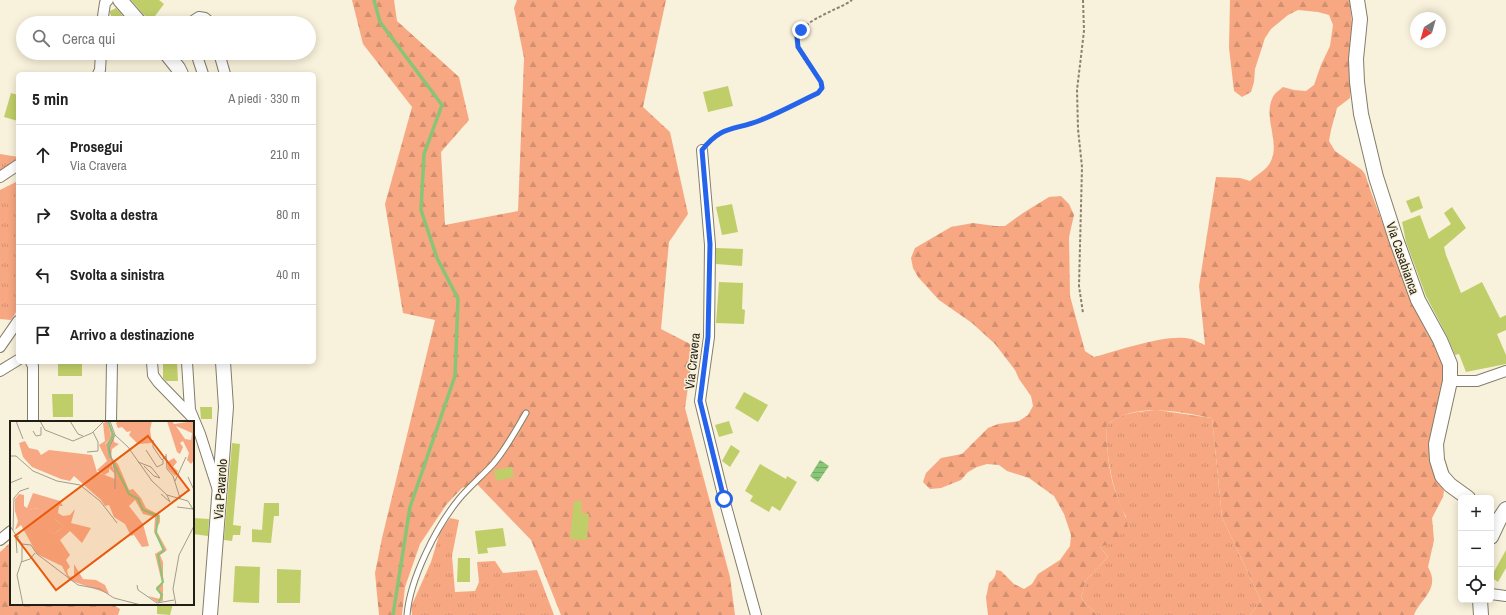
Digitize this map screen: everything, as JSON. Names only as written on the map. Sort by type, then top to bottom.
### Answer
[{"type":"street","points":[[103,16],[105,3],[108,0]]},
{"type":"street","points":[[120,0],[134,16]]},
{"type":"street","name":"Via Casabianca","points":[[1356,0],[1360,19],[1356,59],[1361,114],[1376,177],[1396,239],[1418,300],[1440,340],[1450,364],[1450,381],[1436,444],[1437,460],[1442,476],[1450,485],[1464,495]]},
{"type":"street","points":[[99,72],[101,60]]},
{"type":"street","points":[[172,60],[180,72]]},
{"type":"street","points":[[198,60],[202,72]]},
{"type":"street","points":[[222,60],[225,72]]},
{"type":"street","name":"Via Cravera","points":[[702,150],[710,244],[708,337],[700,401],[724,499],[756,615]]},
{"type":"street","points":[[0,176],[16,166]]},
{"type":"street","points":[[0,347],[16,324]]},
{"type":"street","points":[[0,371],[16,361]]},
{"type":"street","points":[[32,364],[33,421]]},
{"type":"street","points":[[111,421],[112,364]]},
{"type":"street","points":[[152,364],[153,375],[158,382],[195,420]]},
{"type":"street","points":[[187,364],[190,410],[195,420],[220,493]]},
{"type":"street","name":"Via Pavarolo","points":[[210,615],[226,407],[223,364]]},
{"type":"street","points":[[1450,381],[1477,381],[1506,371]]},
{"type":"street","points":[[1493,531],[1499,513]]},
{"type":"street","points":[[0,540],[10,532]]},
{"type":"street","points":[[1494,594],[1506,596]]},
{"type":"street","points":[[1480,603],[1481,615]]},
{"type":"lane","points":[[407,615],[408,600],[420,568],[438,530],[459,499],[494,463],[526,413]]},
{"type":"path","points":[[702,150],[711,140],[724,131],[761,121],[818,93],[822,88],[821,82],[798,47],[797,37],[801,30],[810,22],[852,0]]},
{"type":"path","points":[[1083,0],[1084,31],[1077,90],[1078,129],[1082,167],[1079,286],[1083,313]]},
{"type":"green space","points":[[352,0],[394,0],[397,21],[459,77],[469,120],[441,152],[445,225],[518,211],[524,58],[514,8],[517,0],[666,0],[643,107],[670,132],[688,214],[669,242],[661,329],[694,346],[685,408],[730,577],[735,615],[561,615],[531,540],[476,483],[462,488],[446,505],[420,544],[405,587],[402,615],[379,615],[375,573],[382,538],[435,320],[403,313],[385,204],[412,107],[363,44]]},
{"type":"green space","points":[[1230,0],[1349,0],[1353,33],[1350,98],[1337,108],[1329,141],[1335,151],[1362,170],[1365,174],[1404,281],[1427,333],[1443,359],[1446,375],[1437,477],[1444,491],[1443,497],[1432,518],[1434,540],[1428,567],[1432,582],[1431,588],[1414,615],[1250,615],[1261,601],[1222,517],[1212,418],[1157,410],[1130,413],[1117,418],[1106,426],[1111,477],[1128,528],[1111,543],[1100,547],[1108,557],[1086,580],[1081,598],[1097,615],[988,615],[986,598],[989,583],[996,574],[996,570],[1001,571],[1014,584],[1024,589],[1032,584],[1038,574],[1060,560],[1070,546],[1071,535],[1064,514],[1054,496],[1029,478],[1007,471],[999,465],[987,464],[977,467],[968,472],[961,480],[941,488],[930,489],[923,482],[926,473],[941,458],[962,454],[988,428],[998,424],[1019,421],[1028,415],[1033,406],[1031,396],[1019,379],[1015,370],[995,344],[972,323],[939,300],[918,277],[913,268],[911,258],[915,248],[951,227],[973,223],[1005,226],[1049,197],[1061,196],[1069,204],[1074,215],[1069,237],[1070,296],[1085,351],[1094,357],[1156,340],[1169,338],[1191,339],[1205,345],[1199,286],[1216,177],[1240,178],[1250,181],[1267,167],[1272,159],[1274,150],[1270,122],[1270,104],[1274,95],[1283,87],[1306,91],[1314,85],[1330,46],[1333,25],[1329,15],[1318,12],[1298,10],[1288,15],[1271,29],[1265,38],[1255,69],[1254,82],[1251,92],[1242,97],[1234,91],[1229,48]]},
{"type":"green space","points":[[0,154],[16,157],[16,162],[0,174]]},
{"type":"green space","points":[[16,182],[16,312],[11,320],[0,319],[0,190]]},
{"type":"green space","points":[[1157,410],[1212,418],[1222,517],[1261,601],[1250,615],[1097,615],[1081,598],[1086,580],[1108,557],[1100,547],[1126,517],[1113,484],[1107,449],[1106,426],[1123,415]]},
{"type":"green space","points":[[450,518],[459,520],[452,556],[455,592],[475,591],[479,582],[477,562],[495,561],[503,573],[537,570],[554,615],[412,615],[411,607],[431,562],[440,532]]},
{"type":"green space","points":[[10,543],[10,605],[114,605],[120,609],[118,615],[0,615],[0,552]]},
{"type":"shaded area","points":[[820,460],[829,466],[818,482],[810,476]]},
{"type":"building","points":[[131,0],[159,0],[164,4],[155,16],[144,15]]},
{"type":"building","points":[[116,8],[123,16],[111,16],[110,11]]},
{"type":"building","points":[[728,86],[733,106],[708,112],[703,92]]},
{"type":"building","points":[[11,93],[16,94],[16,120],[4,117]]},
{"type":"building","points":[[1419,196],[1423,208],[1411,213],[1406,201]]},
{"type":"building","points":[[732,204],[738,232],[722,235],[716,207]]},
{"type":"building","points":[[1452,207],[1466,228],[1444,247],[1446,255],[1461,293],[1482,282],[1500,318],[1506,315],[1506,330],[1497,334],[1506,355],[1506,364],[1466,372],[1459,354],[1455,355],[1447,336],[1426,296],[1406,242],[1402,222],[1420,215],[1429,239],[1451,224],[1444,213]]},
{"type":"building","points":[[716,248],[743,249],[742,266],[716,264]]},
{"type":"building","points":[[719,282],[743,283],[742,309],[745,310],[744,324],[716,323]]},
{"type":"building","points":[[58,364],[82,364],[82,376],[58,376]]},
{"type":"building","points":[[163,364],[177,364],[178,381],[166,381],[163,378]]},
{"type":"building","points":[[744,392],[768,405],[758,422],[735,408]]},
{"type":"building","points":[[52,394],[73,394],[73,417],[53,417]]},
{"type":"building","points":[[200,407],[212,407],[212,419],[201,419]]},
{"type":"building","points":[[729,421],[733,433],[719,437],[715,425]]},
{"type":"building","points":[[232,443],[240,444],[233,525],[241,526],[240,535],[233,535],[232,541],[224,540]]},
{"type":"building","points":[[731,445],[740,451],[730,467],[722,461]]},
{"type":"building","points":[[760,464],[786,479],[787,476],[797,482],[780,511],[772,506],[769,512],[750,501],[753,496],[745,491]]},
{"type":"building","points":[[512,467],[514,477],[496,481],[494,470]]},
{"type":"building","points":[[574,501],[582,501],[581,513],[589,514],[587,540],[570,539]]},
{"type":"building","points":[[264,503],[279,503],[279,516],[274,516],[271,543],[252,542],[252,529],[262,530]]},
{"type":"building","points":[[194,518],[209,519],[208,536],[194,534]]},
{"type":"building","points":[[503,528],[506,546],[487,548],[488,553],[478,554],[475,531]]},
{"type":"building","points":[[1506,550],[1506,568],[1498,582],[1494,579],[1494,572]]},
{"type":"building","points":[[458,558],[470,558],[470,582],[457,582]]},
{"type":"building","points":[[235,566],[260,567],[259,603],[233,602]]},
{"type":"building","points":[[277,569],[301,570],[300,603],[277,603]]},
{"type":"building","points":[[157,605],[173,605],[170,615],[157,614]]},
{"type":"waterway","points":[[374,0],[380,22],[442,105],[424,154],[421,210],[437,258],[458,299],[455,376],[410,507],[393,615]]},
{"type":"route","points":[[724,499],[700,401],[708,337],[710,244],[702,150],[711,140],[724,131],[761,121],[818,93],[822,88],[821,82],[798,47],[797,37],[801,30]]}]
